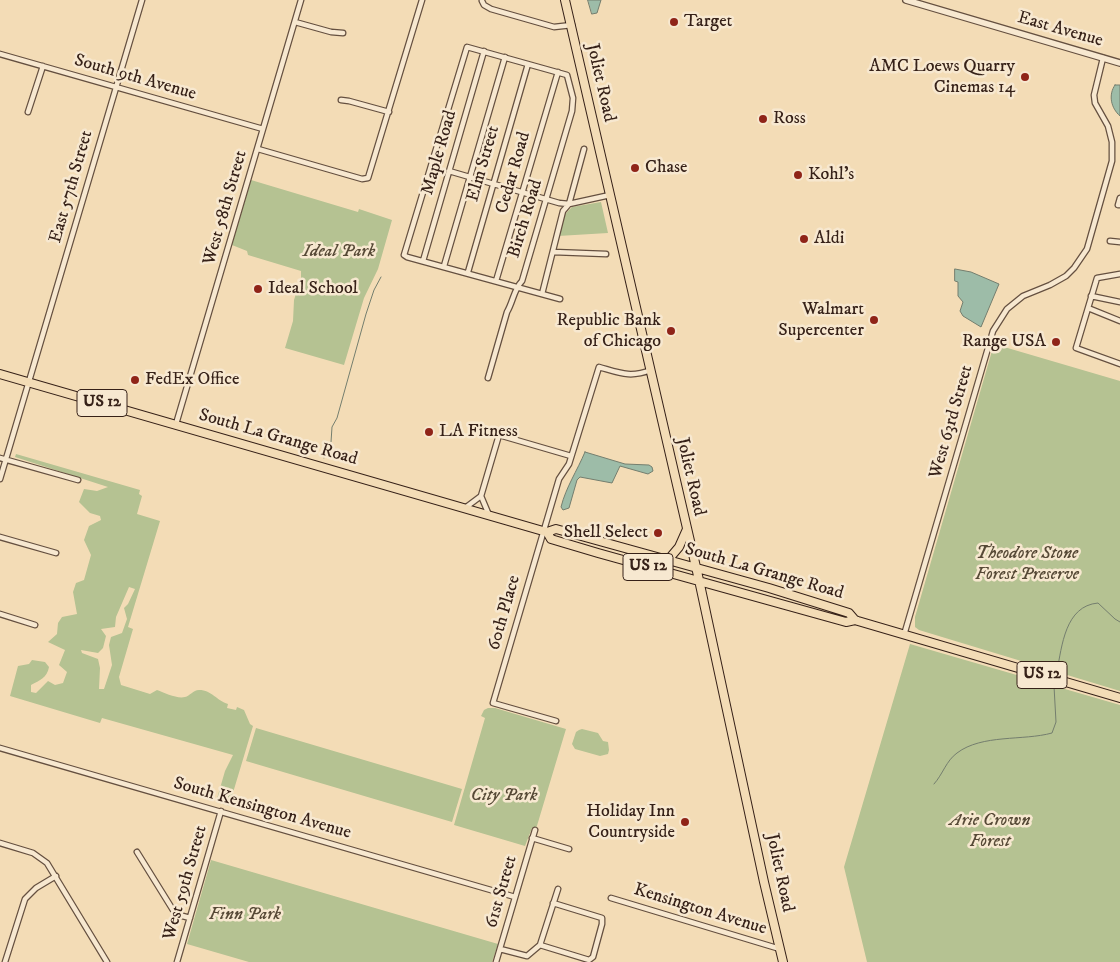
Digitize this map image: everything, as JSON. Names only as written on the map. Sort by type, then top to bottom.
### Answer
[{"type":"main road","name":"Joliet Road","points":[[565,0],[699,580],[783,962]]},
{"type":"main road","name":"South La Grange Road","points":[[0,374],[545,532],[556,529],[696,568],[849,613],[855,620]]},
{"type":"main road","points":[[668,560],[679,547],[687,529]]},
{"type":"main road","name":"South La Grange Road","points":[[545,532],[551,539],[846,622],[855,620],[1120,698]]},
{"type":"street","name":"East 57th Street","points":[[0,479],[142,0]]},
{"type":"street","name":"West 58th Street","points":[[176,424],[301,0]]},
{"type":"street","points":[[258,149],[362,179],[368,178],[422,0]]},
{"type":"street","name":"East Avenue","points":[[906,0],[1120,63]]},
{"type":"street","points":[[482,1],[491,9],[554,27],[572,25]]},
{"type":"street","points":[[295,22],[331,32],[343,33]]},
{"type":"street","points":[[558,72],[467,47],[404,255],[560,299]]},
{"type":"street","name":"Maple Road","points":[[423,261],[484,52]]},
{"type":"street","name":"South 9th Avenue","points":[[0,54],[263,130]]},
{"type":"street","points":[[444,266],[505,57]]},
{"type":"street","name":"West 63rd Street","points":[[904,635],[991,334],[1007,309],[1023,296],[1066,276],[1087,249],[1112,161],[1112,142],[1108,126],[1095,103],[1094,95],[1103,58]]},
{"type":"street","name":"Elm Street","points":[[468,272],[528,64]]},
{"type":"street","points":[[28,112],[43,66]]},
{"type":"street","name":"Cedar Road","points":[[496,281],[558,72]]},
{"type":"street","name":"Birch Road","points":[[488,378],[507,312],[512,304],[516,287],[522,281],[573,105],[567,75],[558,72]]},
{"type":"street","points":[[341,100],[389,112]]},
{"type":"street","points":[[542,294],[563,211],[568,204],[584,149]]},
{"type":"street","points":[[449,171],[559,203],[568,204],[610,195]]},
{"type":"street","points":[[1119,205],[1120,198]]},
{"type":"street","points":[[1110,241],[1120,242]]},
{"type":"street","points":[[553,252],[606,254]]},
{"type":"street","points":[[1120,274],[1097,278],[1076,348],[1120,364]]},
{"type":"street","points":[[1091,296],[1120,302]]},
{"type":"street","points":[[1088,308],[1120,321]]},
{"type":"street","points":[[545,532],[559,479],[564,473],[571,456],[599,367],[628,376],[651,370]]},
{"type":"street","points":[[488,515],[481,496],[499,435],[571,456]]},
{"type":"street","points":[[0,458],[78,480]]},
{"type":"street","points":[[465,508],[481,496]]},
{"type":"street","name":"60th Place","points":[[545,532],[493,703],[556,721]]},
{"type":"street","points":[[0,537],[56,553]]},
{"type":"street","points":[[0,614],[35,625]]},
{"type":"street","name":"South Kensington Avenue","points":[[0,748],[515,896]]},
{"type":"street","name":"West 59th Street","points":[[177,962],[221,811]]},
{"type":"street","name":"61st Street","points":[[496,962],[535,830]]},
{"type":"street","points":[[532,838],[569,849]]},
{"type":"street","points":[[0,843],[41,857],[56,876],[107,962]]},
{"type":"street","points":[[137,852],[173,910],[190,918]]},
{"type":"street","points":[[5,962],[25,899],[36,888],[56,876]]},
{"type":"street","points":[[500,949],[527,956],[540,945],[558,889]]},
{"type":"street","name":"Kensington Avenue","points":[[611,898],[780,949]]},
{"type":"street","points":[[540,945],[588,960],[593,957],[602,918],[553,903]]},
{"type":"green space","name":"Ideal Park","points":[[251,180],[358,212],[359,209],[392,220],[378,269],[364,298],[344,365],[285,348],[293,321],[294,300],[301,278],[301,271],[248,255],[247,251],[232,245]]},
{"type":"green space","points":[[601,202],[608,233],[558,236],[563,216],[572,207]]},
{"type":"green space","name":"Theodore Stone Forest Preserve","points":[[994,344],[1120,381],[1120,691],[919,630],[915,627],[915,617]]},
{"type":"green space","points":[[16,454],[140,490],[139,494],[142,496],[137,514],[160,521],[128,627],[133,629],[119,677],[121,685],[150,694],[157,690],[182,697],[197,690],[204,690],[228,704],[227,708],[236,710],[237,707],[244,710],[250,724],[253,726],[229,806],[216,802],[225,771],[233,755],[102,718],[100,723],[10,696],[18,666],[29,664],[32,660],[45,662],[49,667],[45,676],[31,685],[31,692],[36,693],[48,681],[55,685],[63,683],[67,672],[59,665],[65,650],[48,642],[57,634],[58,623],[62,617],[77,614],[73,592],[76,583],[84,580],[91,555],[84,540],[89,526],[101,520],[100,516],[90,513],[79,502],[84,489],[97,491],[108,487],[15,457]],"holes":[[[129,587],[135,589],[124,608],[127,619],[122,633],[111,637],[109,645],[112,665],[104,689],[99,689],[100,668],[98,659],[82,653],[81,650],[98,653],[103,648],[106,636],[101,629],[115,627],[116,617]]]},
{"type":"green space","name":"Arie Crown Forest","points":[[910,644],[1120,705],[1120,962],[867,962],[844,867]]},
{"type":"green space","name":"City Park","points":[[495,708],[566,729],[536,829],[532,828],[525,846],[454,825],[485,718],[481,716],[484,710]]},
{"type":"green space","points":[[256,728],[462,789],[452,822],[246,761]]},
{"type":"green space","points":[[582,729],[598,733],[603,741],[608,742],[608,754],[600,756],[575,749],[572,744],[576,732]]},
{"type":"green space","name":"Finn Park","points":[[211,860],[498,944],[492,962],[249,962],[187,944]]},
{"type":"shaded area","points":[[588,0],[601,0],[597,13],[592,14]]},
{"type":"shaded area","points":[[1115,85],[1120,85],[1120,116],[1114,109],[1111,97]]},
{"type":"shaded area","points":[[955,269],[971,272],[999,284],[981,327],[963,316],[960,311],[963,302],[958,296],[958,282],[955,281]]},
{"type":"shaded area","points":[[585,452],[625,464],[649,465],[653,471],[648,474],[620,466],[612,483],[580,477],[577,480],[569,508],[563,510],[561,507],[566,493]]},
{"type":"waterway","points":[[324,458],[327,444],[331,442],[332,427],[337,418],[366,314],[374,290],[381,277]]},
{"type":"waterway","points":[[1057,671],[1063,639],[1072,619],[1078,611],[1098,603],[1120,622]]},
{"type":"waterway","points":[[934,784],[953,756],[967,747],[990,740],[1052,733],[1056,722],[1054,686]]},
{"type":"place","name":"Target","points":[[674,22]]},
{"type":"place","name":"AMC Loews Quarry Cinemas 14","points":[[1025,77]]},
{"type":"place","name":"Ross","points":[[763,119]]},
{"type":"place","name":"Chase","points":[[635,168]]},
{"type":"place","name":"Kohl's","points":[[798,175]]},
{"type":"place","name":"Aldi","points":[[804,239]]},
{"type":"place","name":"Ideal School","points":[[258,289]]},
{"type":"place","name":"Walmart Supercenter","points":[[874,320]]},
{"type":"place","name":"Republic Bank of Chicago","points":[[671,331]]},
{"type":"place","name":"Range USA","points":[[1056,342]]},
{"type":"place","name":"FedEx Office","points":[[135,380]]},
{"type":"place","name":"LA Fitness","points":[[429,432]]},
{"type":"place","name":"Shell Select","points":[[658,533]]},
{"type":"place","name":"Holiday Inn Countryside","points":[[685,822]]}]
